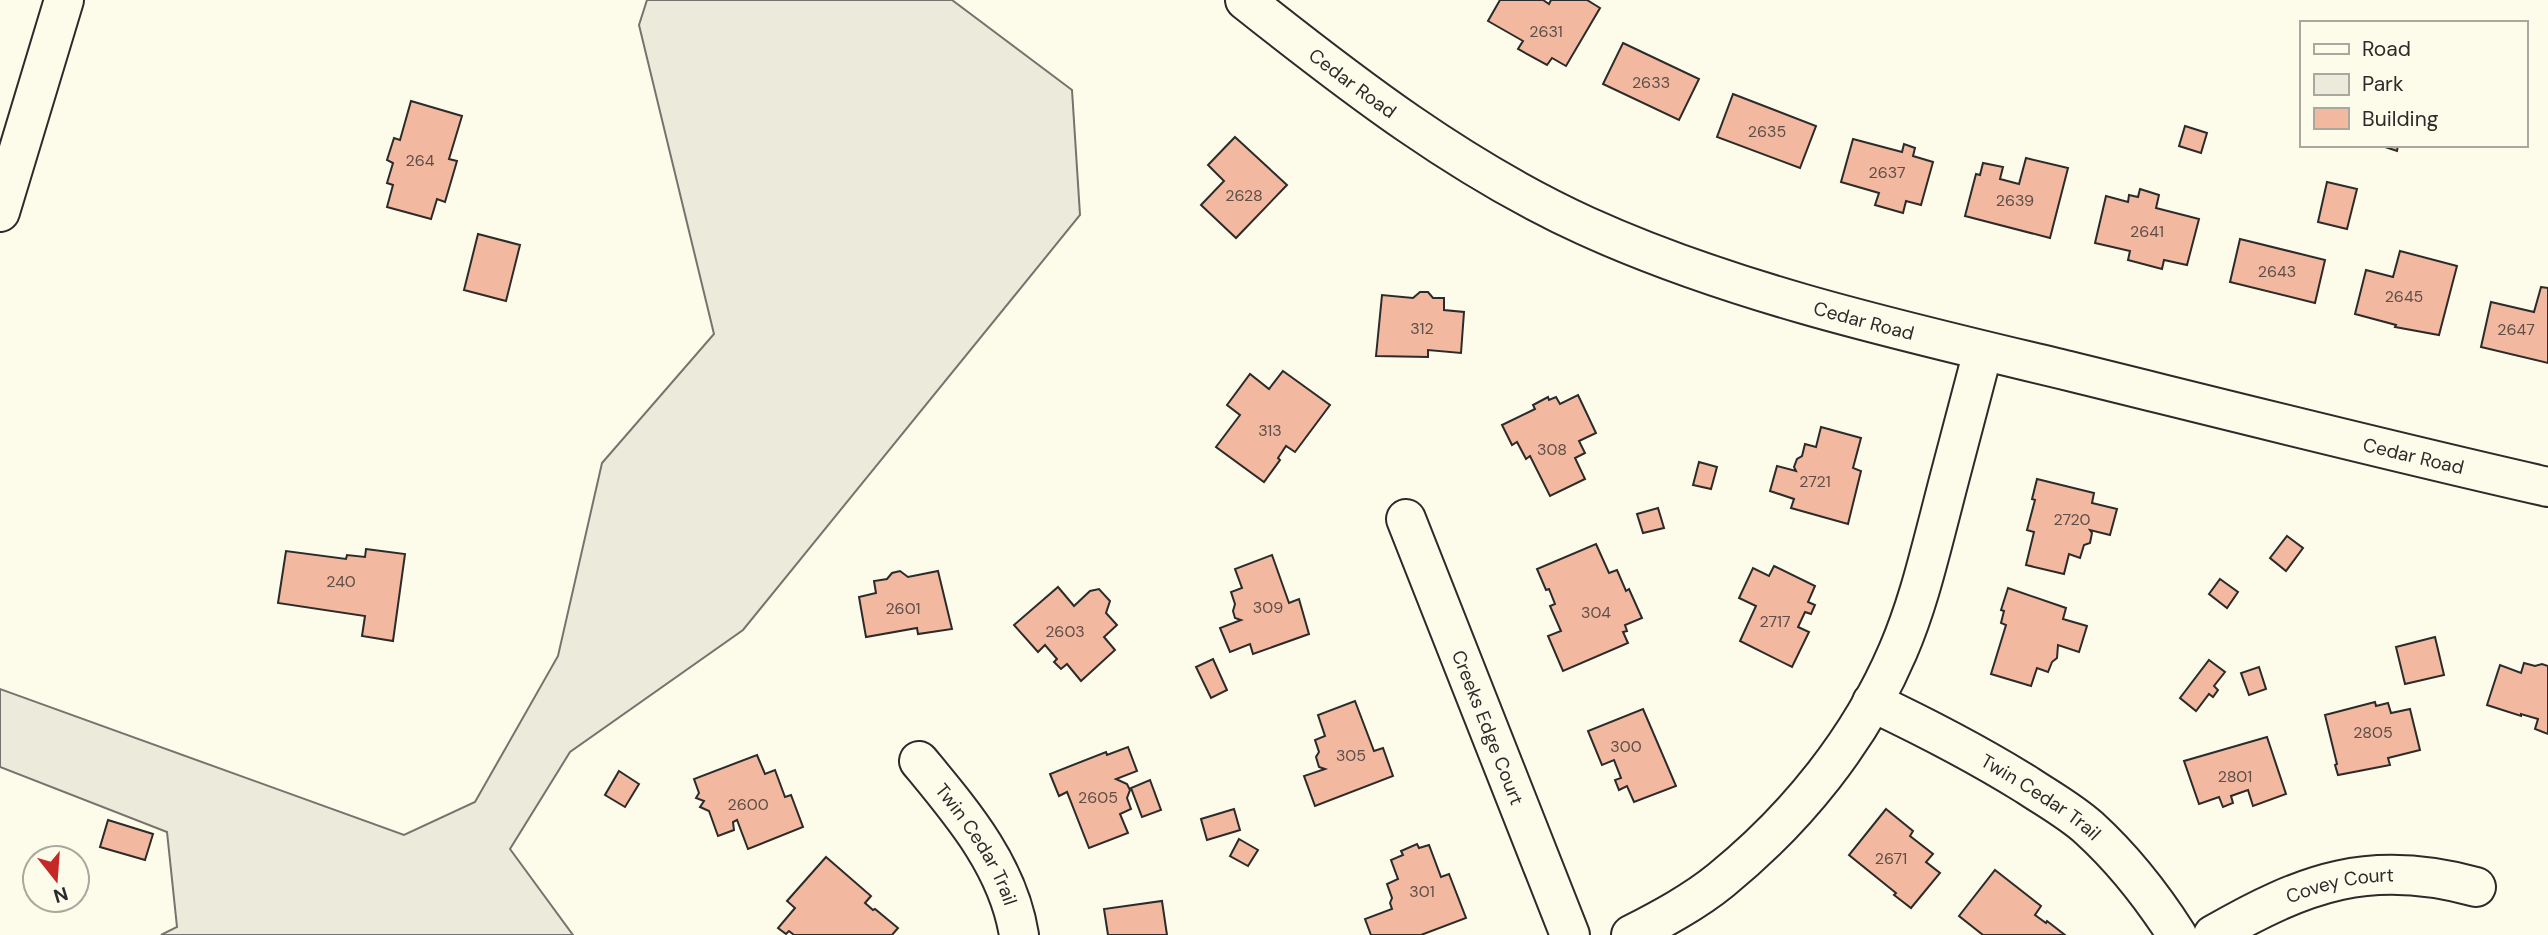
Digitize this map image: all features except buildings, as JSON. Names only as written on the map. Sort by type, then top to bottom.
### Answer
[{"type":"street","points":[[0,212],[64,0]]},
{"type":"street","name":"Cedar Road","points":[[1245,0],[1356,87],[1439,144],[1531,199],[1587,226],[1702,273],[1777,296],[1983,351],[2548,487]]},
{"type":"street","points":[[1631,935],[1675,912],[1721,880],[1781,825],[1823,778],[1872,702],[1898,652],[1919,594],[1983,351]]},
{"type":"street","name":"Creeks Edge Court","points":[[1406,519],[1570,935]]},
{"type":"street","name":"Twin Cedar Trail","points":[[1872,702],[1956,744],[2064,808],[2114,852],[2155,901],[2176,935]]},
{"type":"street","name":"Twin Cedar Trail","points":[[919,761],[961,811],[990,853],[1010,897],[1019,935]]},
{"type":"street","name":"Covey Court","points":[[2213,935],[2279,901],[2333,880],[2369,874],[2419,874],[2476,887]]},
{"type":"green space","points":[[647,0],[952,0],[1072,90],[1080,215],[743,630],[570,752],[510,849],[573,935],[161,935],[177,927],[167,832],[0,767],[0,689],[404,835],[475,802],[558,656],[602,463],[714,334],[639,25]]}]
